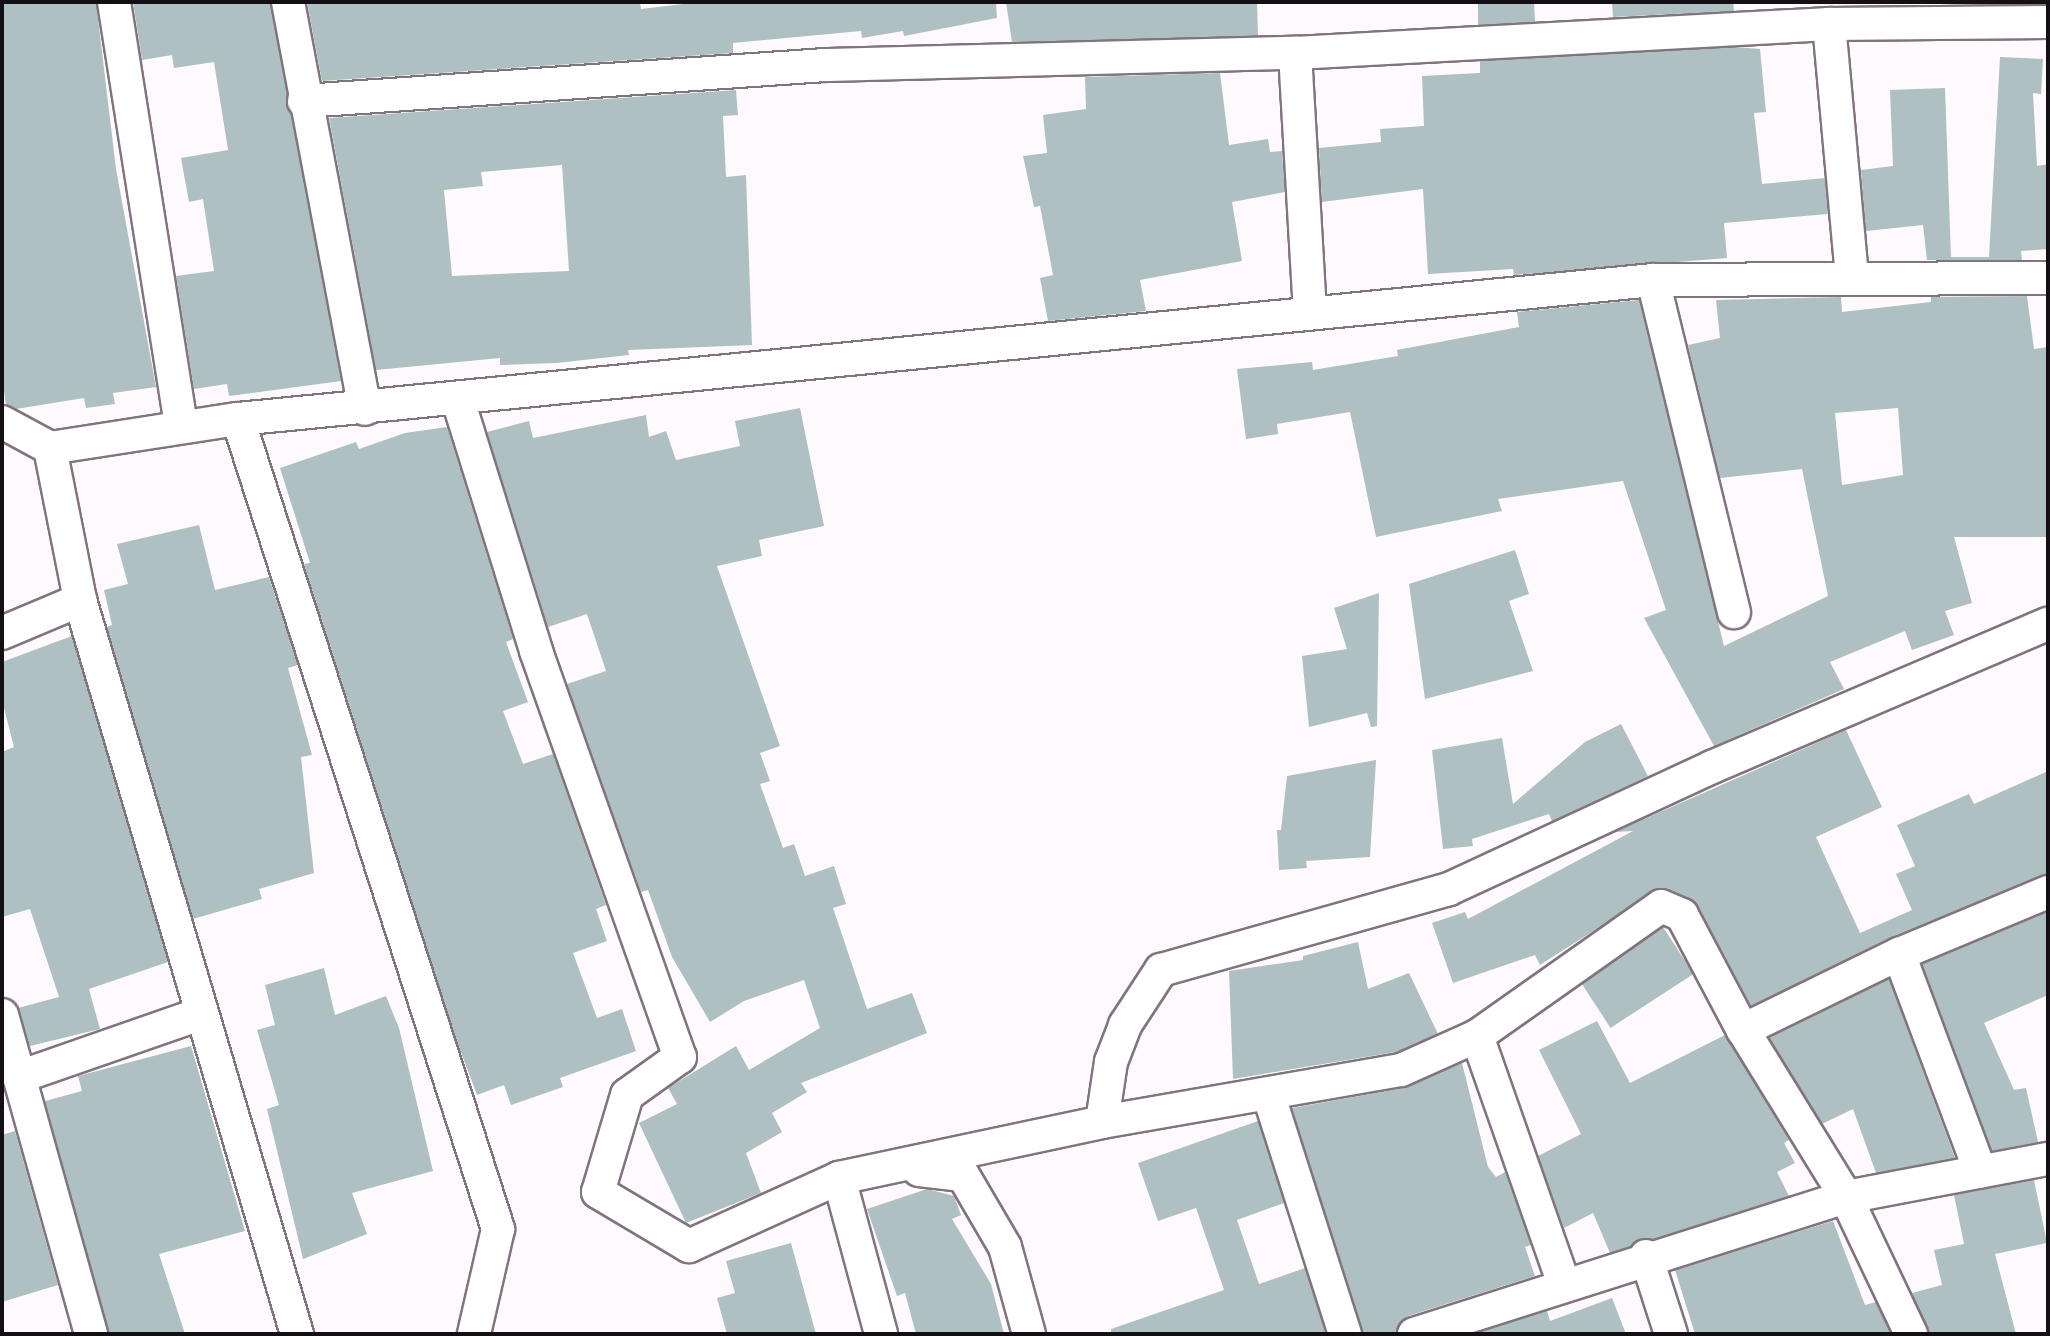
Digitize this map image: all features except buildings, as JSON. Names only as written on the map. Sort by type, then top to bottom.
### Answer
[{"type":"street","points":[[114,2],[181,425]]},
{"type":"street","points":[[289,2],[304,101],[365,409]]},
{"type":"street","points":[[304,101],[825,65],[1295,53],[1829,24],[2048,22]]},
{"type":"street","points":[[1829,24],[1852,275]]},
{"type":"street","points":[[1295,53],[1310,313]]},
{"type":"street","points":[[2,422],[50,448],[181,425],[237,419],[458,400],[1653,280],[1852,275],[2048,278]]},
{"type":"street","points":[[1653,280],[1734,612]]},
{"type":"street","points":[[458,400],[536,651],[680,1057],[627,1095],[598,1192],[689,1246],[839,1178],[1102,1122],[1269,1096],[1401,1070],[1477,1035],[1661,906],[1682,915],[1743,1031],[1846,1197],[1911,1334]]},
{"type":"street","points":[[237,419],[498,1229],[474,1334]]},
{"type":"street","points":[[50,448],[80,600],[200,1014],[297,1334]]},
{"type":"street","points":[[2,633],[80,600]]},
{"type":"street","points":[[1102,1122],[1111,1062],[1125,1025],[1161,970],[1449,889],[1712,767],[2048,624]]},
{"type":"street","points":[[1743,1031],[1899,954],[2048,892]]},
{"type":"street","points":[[1899,954],[1980,1171]]},
{"type":"street","points":[[19,1077],[200,1014]]},
{"type":"street","points":[[2,1015],[91,1334]]},
{"type":"street","points":[[1477,1035],[1564,1284]]},
{"type":"street","points":[[1269,1096],[1345,1334]]},
{"type":"street","points":[[1413,1334],[1447,1330],[1564,1284],[1646,1256],[1846,1197],[2048,1159]]},
{"type":"street","points":[[839,1178],[932,1169],[964,1175],[1005,1247],[1029,1334]]},
{"type":"street","points":[[839,1178],[881,1334]]},
{"type":"street","points":[[1646,1256],[1671,1334]]}]
